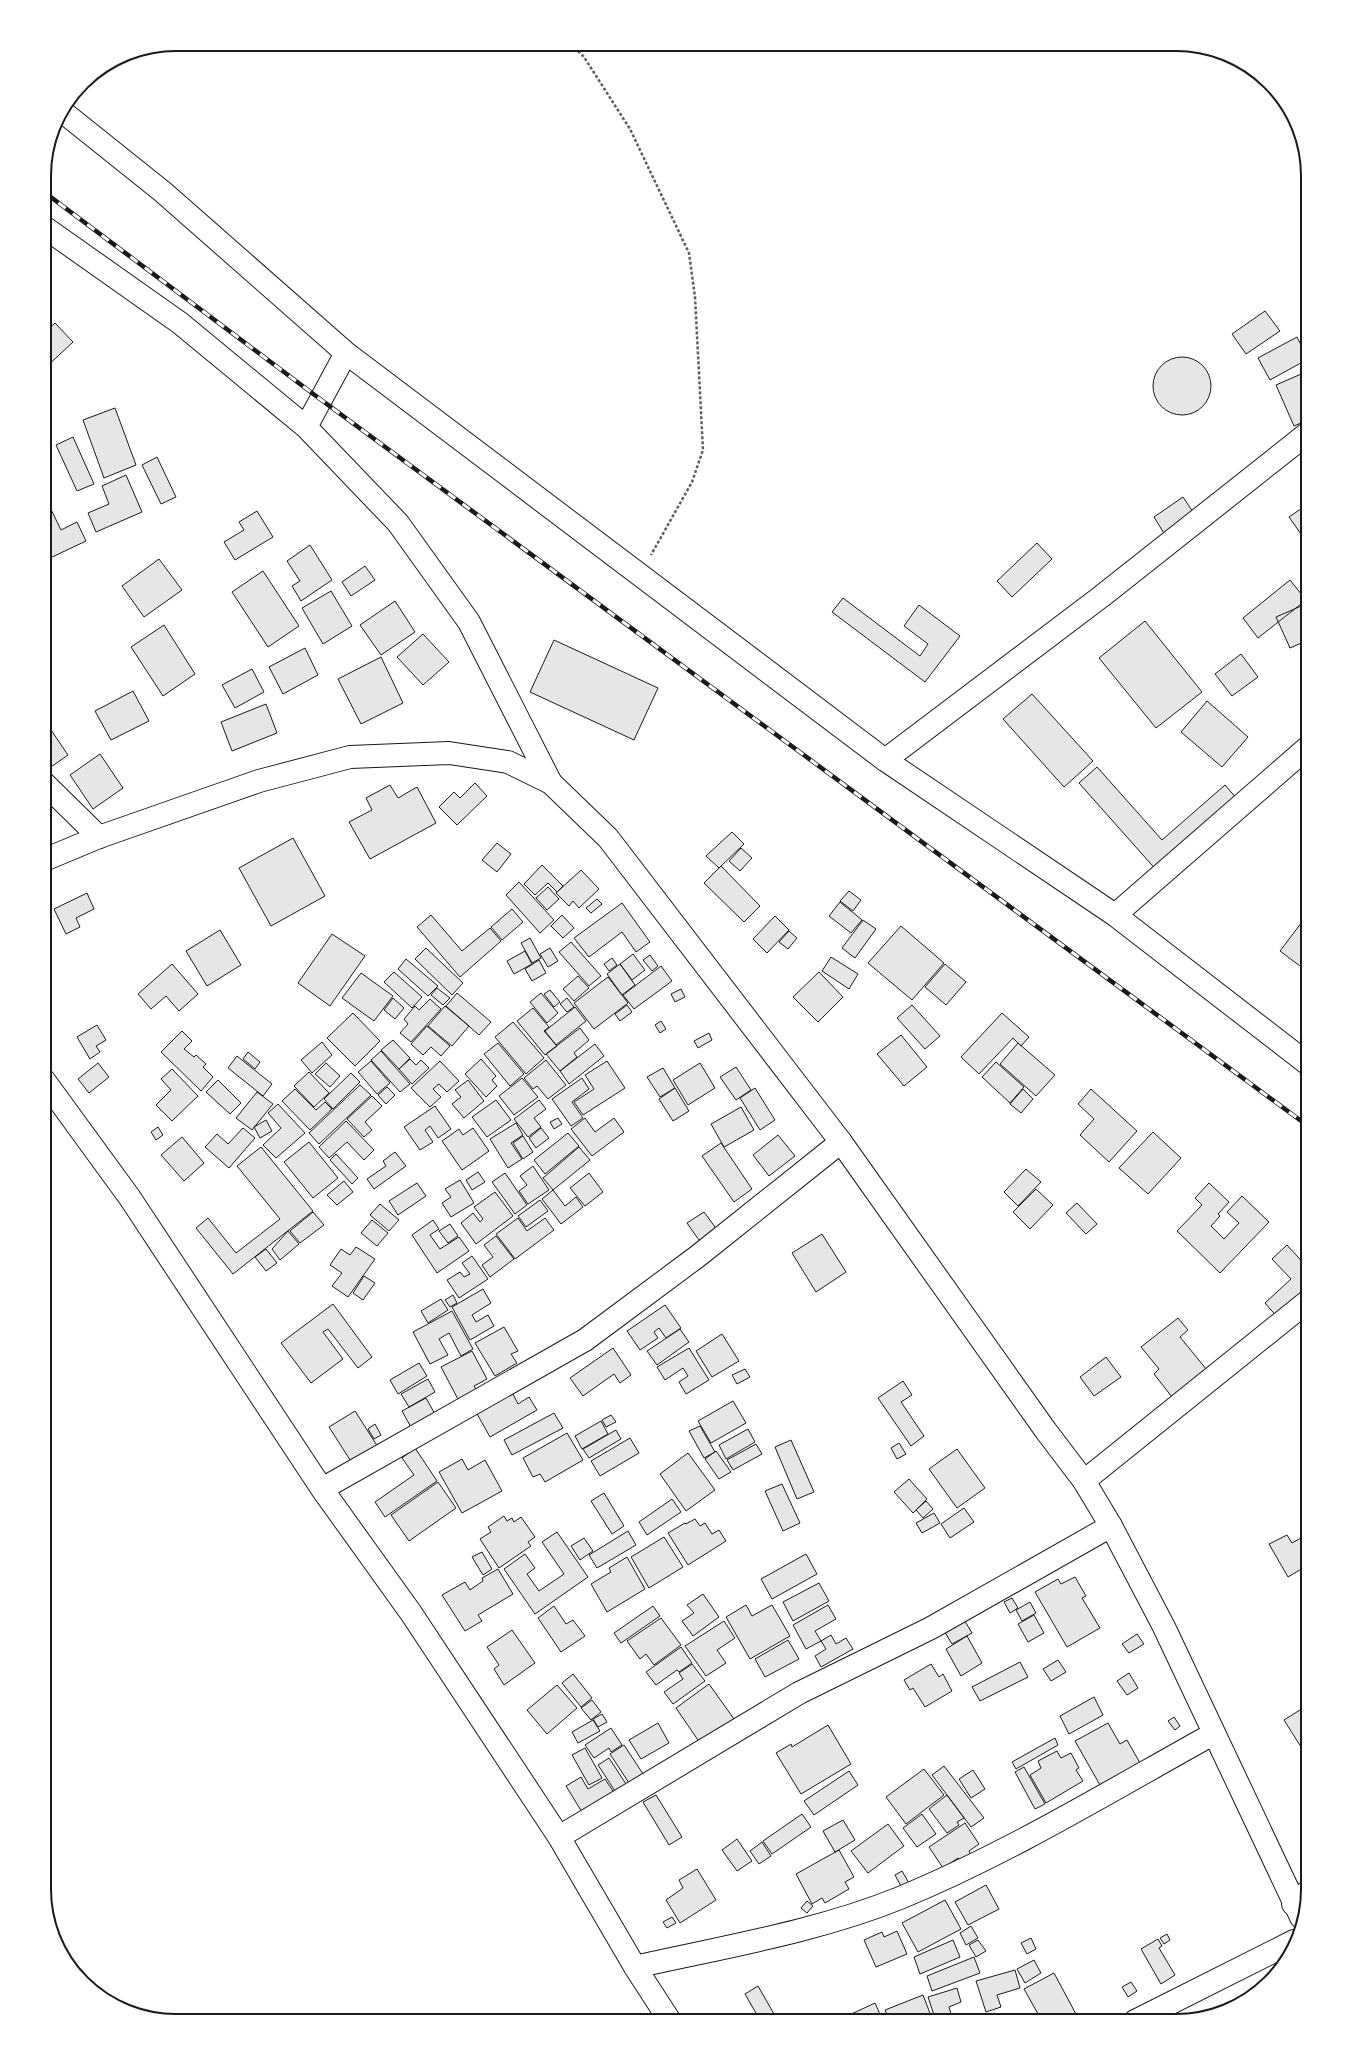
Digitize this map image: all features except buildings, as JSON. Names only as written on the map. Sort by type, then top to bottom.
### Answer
[{"type":"street","points":[[67,115],[163,192],[346,352],[885,760],[1115,915],[1301,1059]]},
{"type":"street","points":[[51,232],[180,323],[306,427],[398,523],[469,622],[551,783]]},
{"type":"street","points":[[306,427],[346,352]]},
{"type":"street","points":[[885,760],[1102,596],[1301,439]]},
{"type":"street","points":[[51,857],[99,837],[259,781],[350,757],[449,752],[508,762],[551,783],[608,838],[842,1142],[1041,1425],[1084,1481],[1111,1526],[1164,1627],[1213,1734],[1300,1904]]},
{"type":"street","points":[[1115,915],[1301,753]]},
{"type":"street","points":[[51,790],[99,837]]},
{"type":"street","points":[[51,1090],[130,1198],[322,1489],[412,1613],[559,1837],[635,1967],[665,2014]]},
{"type":"street","points":[[322,1489],[585,1340],[698,1256],[842,1142]]},
{"type":"street","points":[[1084,1481],[1301,1308]]},
{"type":"street","points":[[559,1837],[799,1693],[931,1628],[1111,1526]]},
{"type":"street","points":[[635,1967],[812,1927],[899,1898],[986,1860],[1213,1734]]},
{"type":"street","points":[[1149,2014],[1288,1944]]},
{"type":"path","points":[[578,51],[584,57],[630,129],[689,253],[695,297],[703,450],[692,482],[640,575]]},
{"type":"railway","points":[[51,197],[320,399],[1301,1121]]}]
